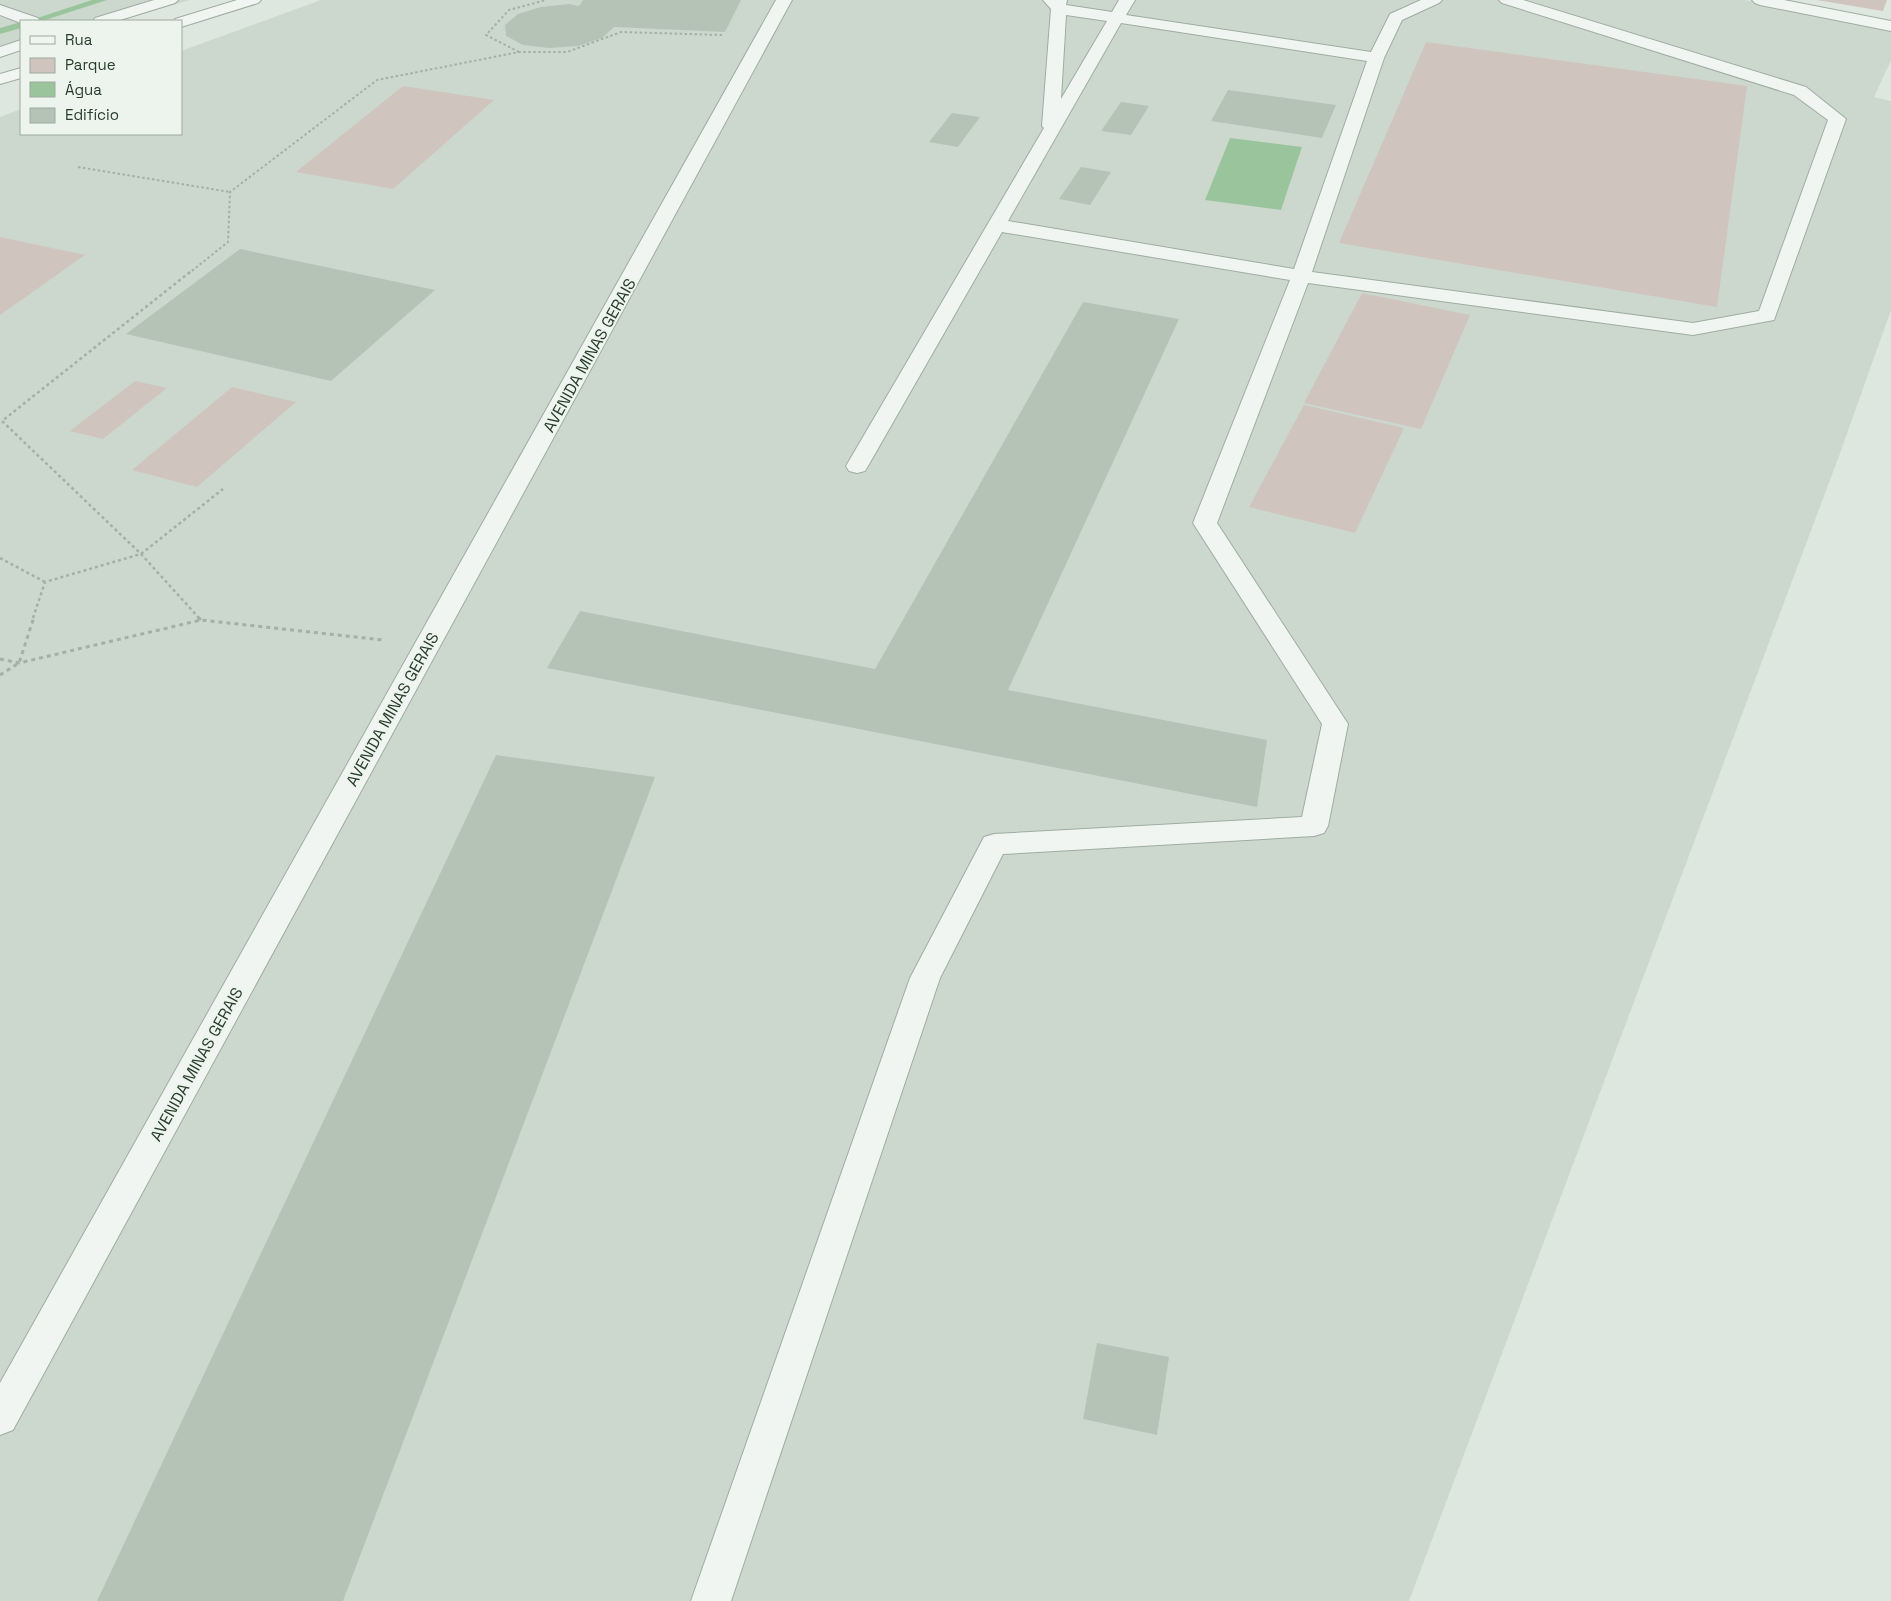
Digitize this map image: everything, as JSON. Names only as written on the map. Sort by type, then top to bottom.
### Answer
[{"type":"street","points":[[0,5],[14,0]]},
{"type":"street","points":[[105,20],[170,0]]},
{"type":"street","points":[[182,22],[253,0]]},
{"type":"street","name":"AVENIDA MINAS GERAIS","points":[[0,1418],[784,0]]},
{"type":"street","points":[[857,466],[1127,0]]},
{"type":"street","points":[[711,1601],[925,978],[994,844],[1314,826],[1335,724],[1205,523],[1301,276],[1376,58],[1396,17],[1434,0]]},
{"type":"street","points":[[997,225],[1301,276],[1693,330],[1767,316],[1836,119],[1800,91],[1507,0]]},
{"type":"street","points":[[1760,0],[1891,26]]},
{"type":"street","points":[[1051,132],[1056,3],[1117,18],[1376,58]]},
{"type":"street","points":[[0,10],[27,20]]},
{"type":"street","points":[[0,52],[20,45]]},
{"type":"street","points":[[0,80],[20,73]]},
{"type":"path","points":[[519,52],[486,35],[509,10],[546,0]]},
{"type":"path","points":[[78,167],[230,192],[377,80],[519,52],[567,52],[621,32],[765,37]]},
{"type":"path","points":[[201,620],[141,554],[2,421],[228,242],[230,192]]},
{"type":"path","points":[[0,558],[45,582],[141,554],[223,489]]},
{"type":"path","points":[[19,663],[45,582]]},
{"type":"path","points":[[0,675],[19,663],[201,620],[428,644]]},
{"type":"path","points":[[0,659],[19,663]]},
{"type":"shaded area","points":[[0,0],[190,0],[122,20],[20,20],[20,51],[0,57]]},
{"type":"shaded area","points":[[321,0],[1745,0],[1883,27],[1891,32],[1891,60],[1874,97],[1891,101],[1891,310],[1839,456],[1409,1601],[0,1601],[0,117],[20,109],[20,135],[182,135],[182,51]]},
{"type":"green space","points":[[1817,0],[1887,0],[1883,11]]},
{"type":"green space","points":[[1426,42],[1747,86],[1717,307],[1339,243]]},
{"type":"green space","points":[[403,86],[494,100],[393,189],[296,172]]},
{"type":"green space","points":[[0,237],[85,255],[0,315]]},
{"type":"green space","points":[[1362,293],[1470,315],[1421,429],[1304,403]]},
{"type":"green space","points":[[135,381],[167,388],[103,439],[70,431]]},
{"type":"green space","points":[[232,387],[296,402],[197,487],[132,470]]},
{"type":"green space","points":[[1304,405],[1404,428],[1355,533],[1249,507]]},
{"type":"water","points":[[1230,138],[1302,147],[1281,210],[1205,200]]},
{"type":"building","points":[[583,0],[741,0],[725,32],[614,27],[602,38],[578,46],[549,48],[523,45],[506,36],[505,25],[518,14],[541,7],[569,4],[579,6]]},
{"type":"building","points":[[1228,90],[1336,105],[1322,138],[1211,121]]},
{"type":"building","points":[[1121,102],[1149,106],[1131,135],[1101,131]]},
{"type":"building","points":[[952,113],[980,117],[958,147],[929,142]]},
{"type":"building","points":[[1081,167],[1111,172],[1090,205],[1059,199]]},
{"type":"building","points":[[240,249],[435,290],[331,381],[126,334]]},
{"type":"building","points":[[1083,302],[1179,319],[1008,690],[1267,740],[1257,807],[547,668],[580,611],[875,669]]},
{"type":"building","points":[[496,755],[655,777],[343,1601],[97,1601]]},
{"type":"building","points":[[1097,1343],[1169,1357],[1157,1435],[1083,1419]]},
{"type":"waterway","points":[[36,20],[102,0]]},
{"type":"waterway","points":[[0,31],[20,25]]}]
